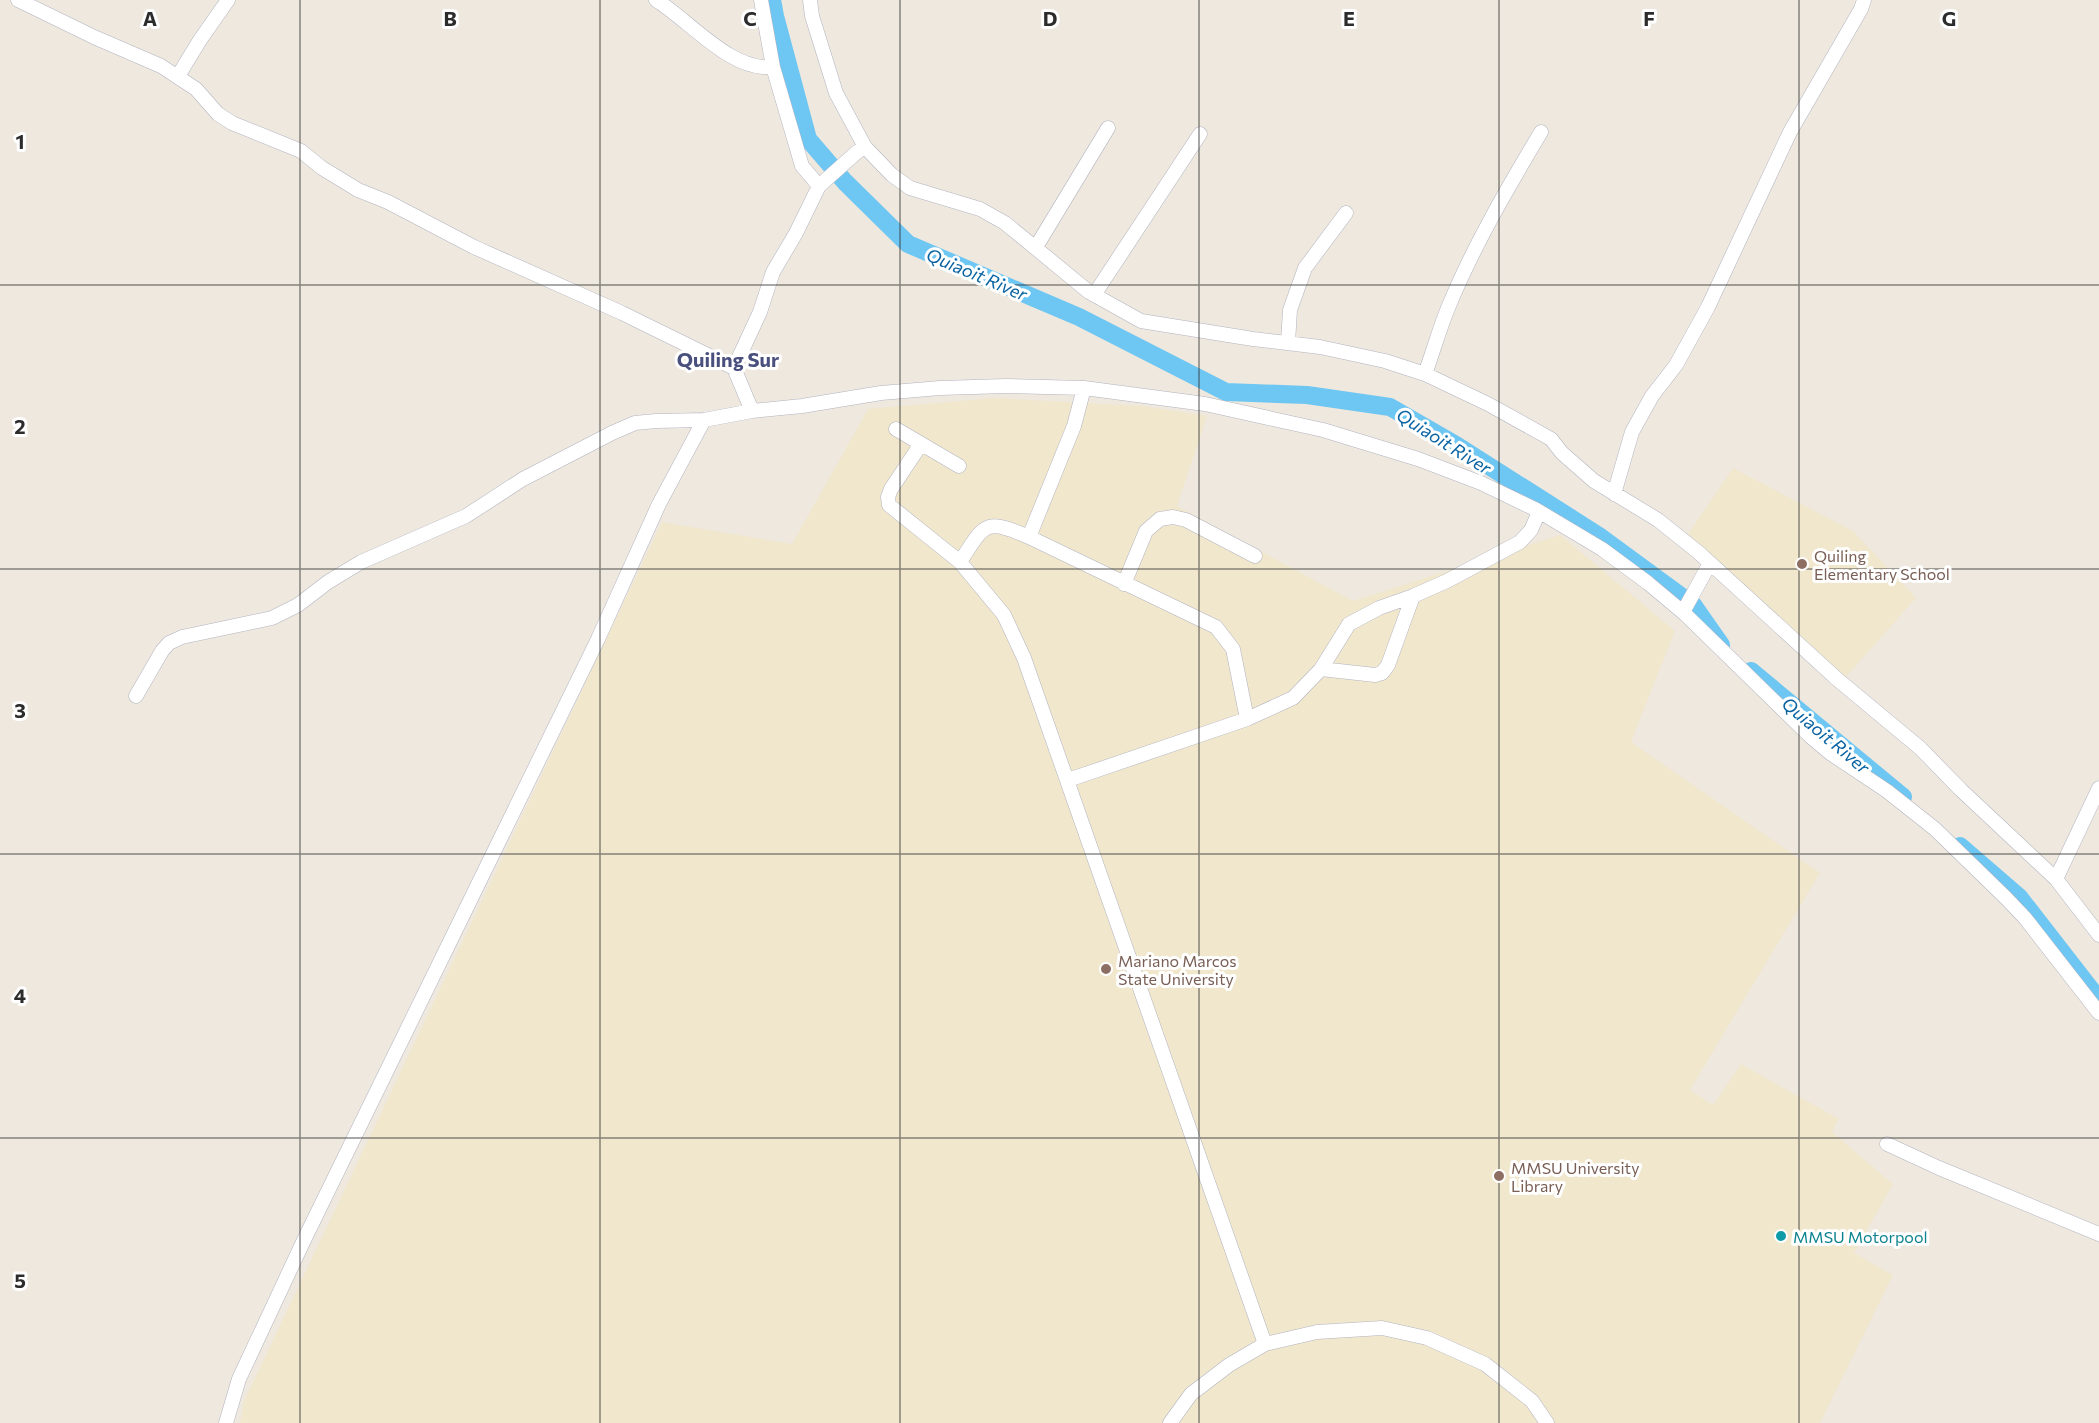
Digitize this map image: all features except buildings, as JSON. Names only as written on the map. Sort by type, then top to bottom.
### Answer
[{"type":"street","points":[[18,0],[161,66],[196,89],[218,114],[232,123],[301,152],[358,190],[388,202],[474,247],[622,313],[734,368],[752,411]]},
{"type":"street","points":[[178,76],[228,0]]},
{"type":"street","points":[[656,0],[718,48],[750,65],[773,67]]},
{"type":"street","points":[[761,0],[773,67],[802,166],[824,182]]},
{"type":"street","points":[[810,0],[812,15],[836,93],[861,150],[892,175],[910,188],[980,209],[1005,223],[1094,295],[1141,321],[1320,347],[1385,361],[1425,374],[1488,404],[1551,439],[1562,453],[1594,481],[1658,520],[1708,567],[1920,748],[1961,790],[2056,879],[2099,935]]},
{"type":"street","points":[[1614,494],[1632,432],[1652,396],[1676,365],[1708,308],[1790,132],[1861,9],[1863,0]]},
{"type":"street","points":[[1036,247],[1108,128]]},
{"type":"street","points":[[1425,374],[1447,311],[1467,265],[1506,190],[1540,132]]},
{"type":"street","points":[[1094,295],[1200,134]]},
{"type":"street","points":[[734,368],[759,312],[773,272],[824,182],[861,150]]},
{"type":"street","points":[[1288,343],[1290,310],[1305,268],[1346,213]]},
{"type":"street","points":[[136,696],[169,643],[188,635],[272,618],[298,605],[361,561],[466,516],[523,479],[635,423],[704,420],[881,393],[940,388],[1006,386],[1084,388],[1205,404],[1323,430],[1418,459],[1481,483],[1539,512],[1602,549],[1684,608],[1811,737],[1830,753],[1887,791],[1935,829],[2006,898],[2052,951],[2099,1013]]},
{"type":"street","points":[[1029,537],[1074,426],[1084,388]]},
{"type":"street","points":[[226,1423],[239,1379],[279,1292],[598,639],[659,504],[704,420]]},
{"type":"street","points":[[896,429],[959,466]]},
{"type":"street","points":[[921,444],[891,489],[888,497],[889,505],[960,562],[1004,615],[1024,658],[1265,1344]]},
{"type":"street","points":[[1068,780],[1247,719],[1293,699],[1321,669],[1349,624],[1379,608],[1413,596],[1456,576],[1520,542],[1531,530],[1539,512]]},
{"type":"street","points":[[1124,584],[1146,531],[1160,519],[1173,517],[1186,520],[1255,556]]},
{"type":"street","points":[[960,562],[977,535],[984,529],[1003,526],[1215,627],[1233,649],[1247,719]]},
{"type":"street","points":[[1684,608],[1708,567]]},
{"type":"street","points":[[1321,669],[1375,675],[1382,673],[1388,665],[1413,596]]},
{"type":"street","points":[[2056,879],[2099,788]]},
{"type":"street","points":[[1887,1144],[2099,1234]]},
{"type":"street","points":[[1170,1423],[1191,1394],[1229,1365],[1265,1344],[1317,1332],[1382,1328],[1427,1338],[1485,1364],[1532,1401],[1547,1423]]},
{"type":"shaded area","name":"Mariano Marcos State University","points":[[994,398],[1142,406],[1207,416],[1177,506],[1353,601],[1560,535],[1675,631],[1631,742],[1820,873],[1690,1090],[1713,1105],[1741,1064],[1839,1119],[1832,1132],[1893,1184],[1854,1253],[1893,1275],[1820,1423],[240,1423],[244,1401],[662,522],[792,544],[868,409]]},
{"type":"shaded area","name":"Quiling Elementary School","points":[[1733,468],[1853,531],[1916,598],[1845,678],[1688,534]]},
{"type":"waterway","name":"Quiaoit River","points":[[772,0],[808,139],[845,182],[908,244],[1079,317],[1226,392],[1307,395],[1390,407],[1456,445],[1599,536],[1693,605],[1721,645]]},
{"type":"waterway","name":"Quiaoit River","points":[[1751,671],[1903,797]]},
{"type":"waterway","name":"Quiaoit River","points":[[1960,846],[2019,897],[2099,1000]]},
{"type":"place","name":"Quiling Elementary School","points":[[1802,564]]},
{"type":"place","name":"Mariano Marcos State University","points":[[1106,969]]},
{"type":"place","name":"MMSU University Library","points":[[1499,1176]]},
{"type":"place","name":"MMSU Motorpool","points":[[1781,1236]]},
{"type":"district","name":"Quiling Sur","points":[[728,359]]}]
